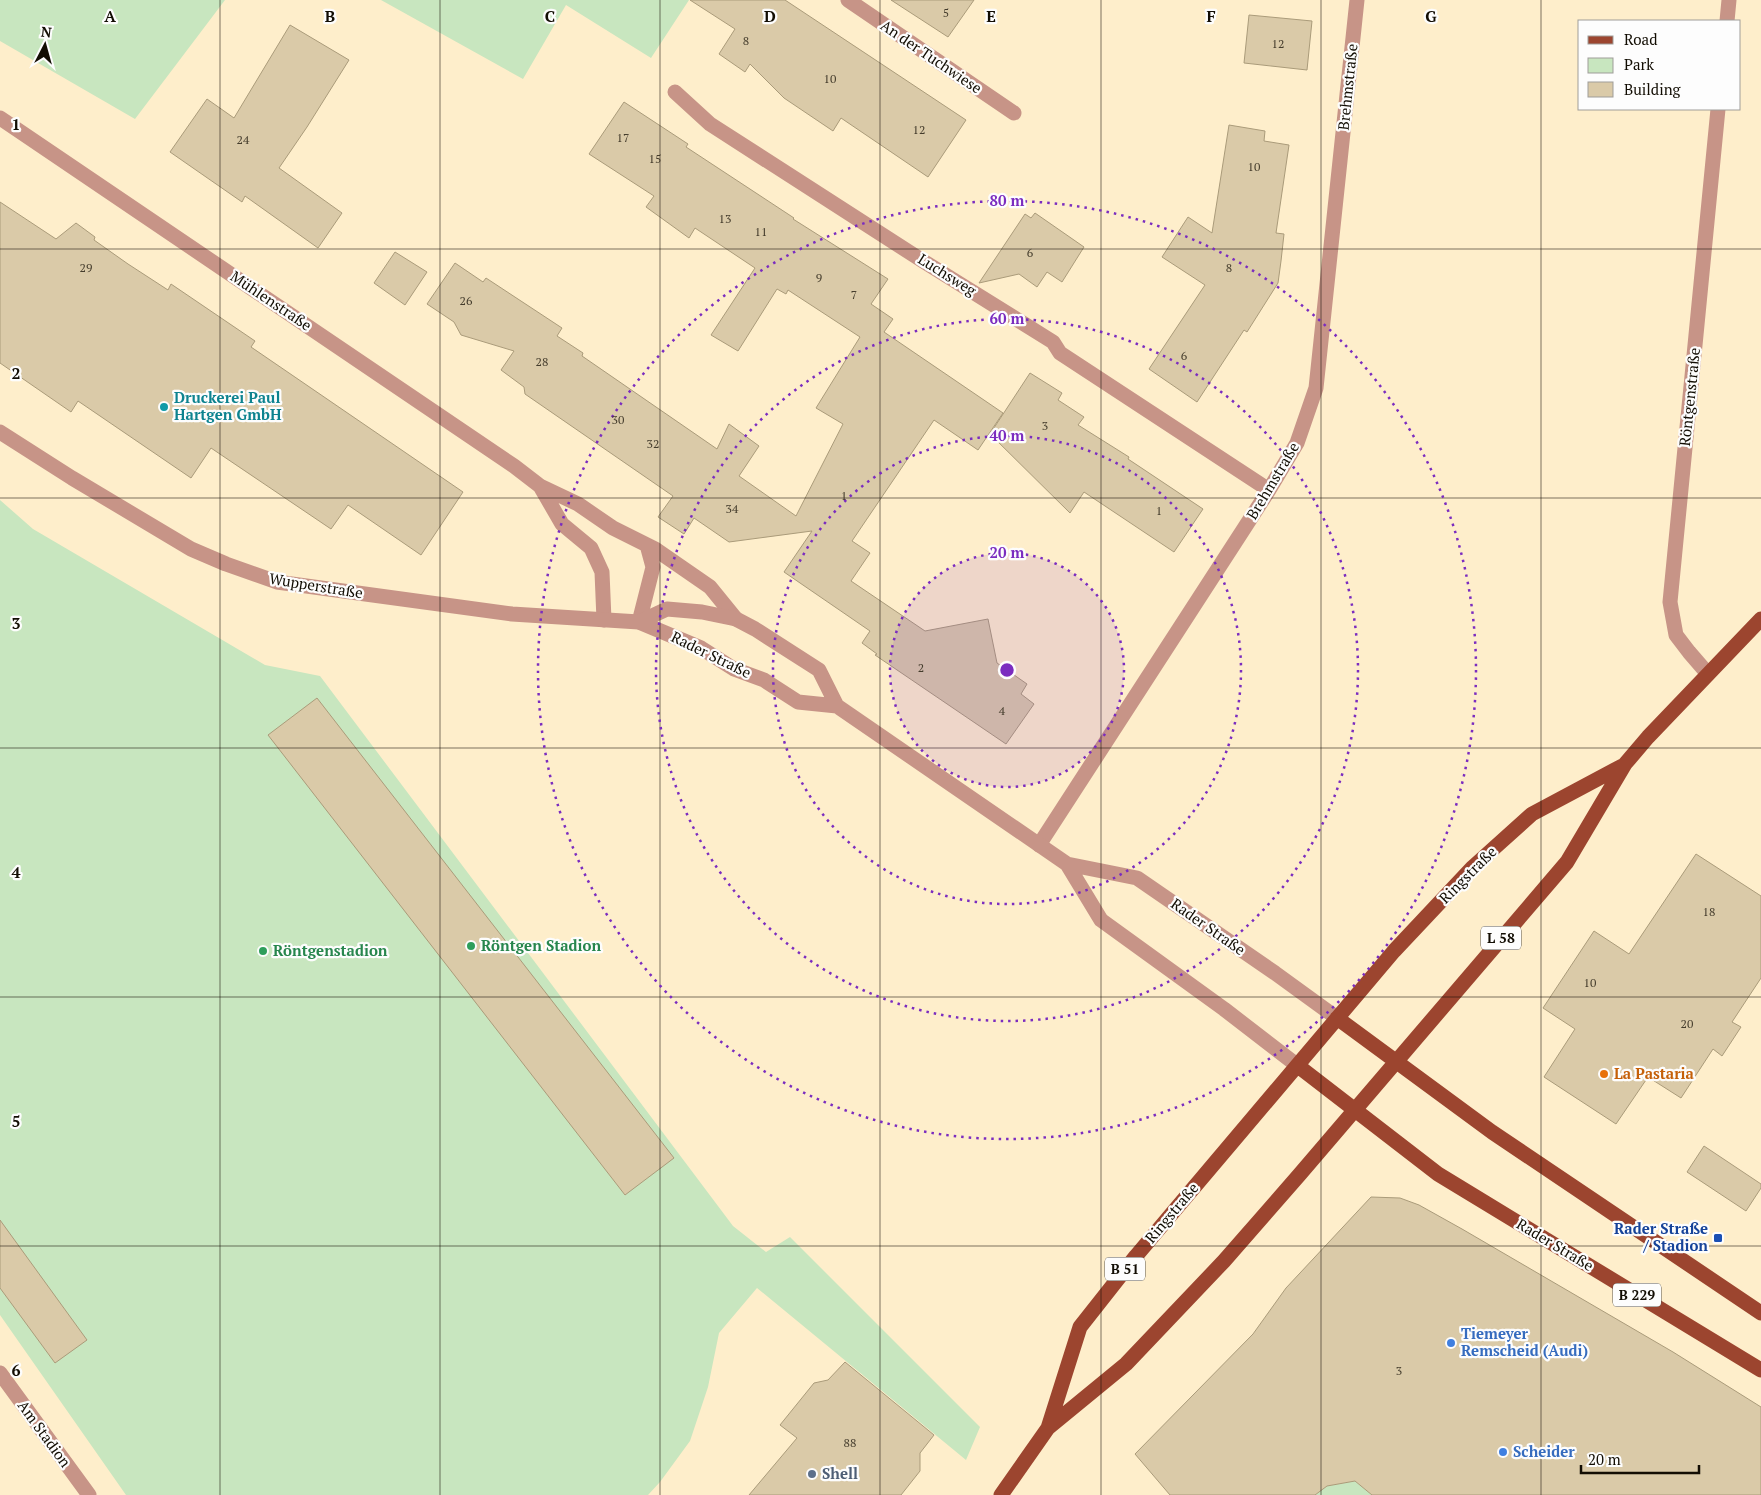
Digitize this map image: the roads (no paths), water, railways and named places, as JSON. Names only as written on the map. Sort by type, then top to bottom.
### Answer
[{"type":"main road","name":"Ringstraße","points":[[1001,1495],[1048,1428],[1126,1364],[1224,1261],[1396,1063],[1567,862],[1625,764],[1648,737],[1761,619]]},
{"type":"main road","name":"Ringstraße","points":[[1337,1018],[1394,951],[1473,867],[1532,814],[1625,764]]},
{"type":"main road","name":"B 229","points":[[1337,1018],[1492,1132],[1761,1313]]},
{"type":"main road","name":"B 51","points":[[1298,1066],[1337,1018]]},
{"type":"main road","name":"Ringstraße","points":[[1048,1428],[1080,1327],[1136,1256],[1298,1066]]},
{"type":"main road","name":"B 229","points":[[1298,1066],[1355,1110]]},
{"type":"main road","name":"Rader Straße","points":[[1355,1110],[1438,1174],[1761,1370]]},
{"type":"street","name":"An der Tuchwiese","points":[[848,0],[1014,113]]},
{"type":"street","name":"Brehmstraße","points":[[1039,845],[1269,490],[1297,443],[1316,388],[1357,0]]},
{"type":"street","points":[[1727,20],[1729,0]]},
{"type":"street","name":"Luchsweg","points":[[675,92],[710,124],[923,261],[1054,342],[1060,353],[1269,490]]},
{"type":"street","name":"Röntgenstraße","points":[[1708,674],[1676,635],[1670,602],[1718,110]]},
{"type":"street","name":"Mühlenstraße","points":[[0,118],[506,461],[540,486],[578,504],[613,528],[647,545],[710,587],[736,619]]},
{"type":"street","name":"Wupperstraße","points":[[0,432],[191,550],[277,582],[512,614],[639,622]]},
{"type":"street","name":"Mühlenstraße","points":[[540,486],[562,524],[591,548],[602,572],[604,620]]},
{"type":"street","points":[[639,622],[653,566],[647,545]]},
{"type":"street","name":"Rader Straße","points":[[639,622],[667,609],[702,612],[736,619],[819,670],[837,706]]},
{"type":"street","name":"Rader Straße","points":[[639,622],[702,648],[734,669],[764,680],[798,702],[837,706],[1067,864],[1137,878],[1337,1018]]},
{"type":"street","name":"Rader Straße","points":[[1067,864],[1101,920],[1224,1008],[1298,1066]]},
{"type":"street","name":"Am Stadion","points":[[0,1373],[89,1495]]},
{"type":"place","name":"Druckerei Paul Hartgen GmbH","points":[[164,407]]},
{"type":"place","name":"Röntgen Stadion","points":[[471,946]]},
{"type":"place","name":"Röntgenstadion","points":[[263,951]]},
{"type":"place","name":"La Pastaria","points":[[1604,1074]]},
{"type":"place","name":"Rader Straße / Stadion","points":[[1718,1238]]},
{"type":"place","name":"Tiemeyer Remscheid (Audi)","points":[[1451,1343]]},
{"type":"place","name":"Scheider","points":[[1503,1452]]},
{"type":"place","name":"Shell","points":[[812,1474]]}]
